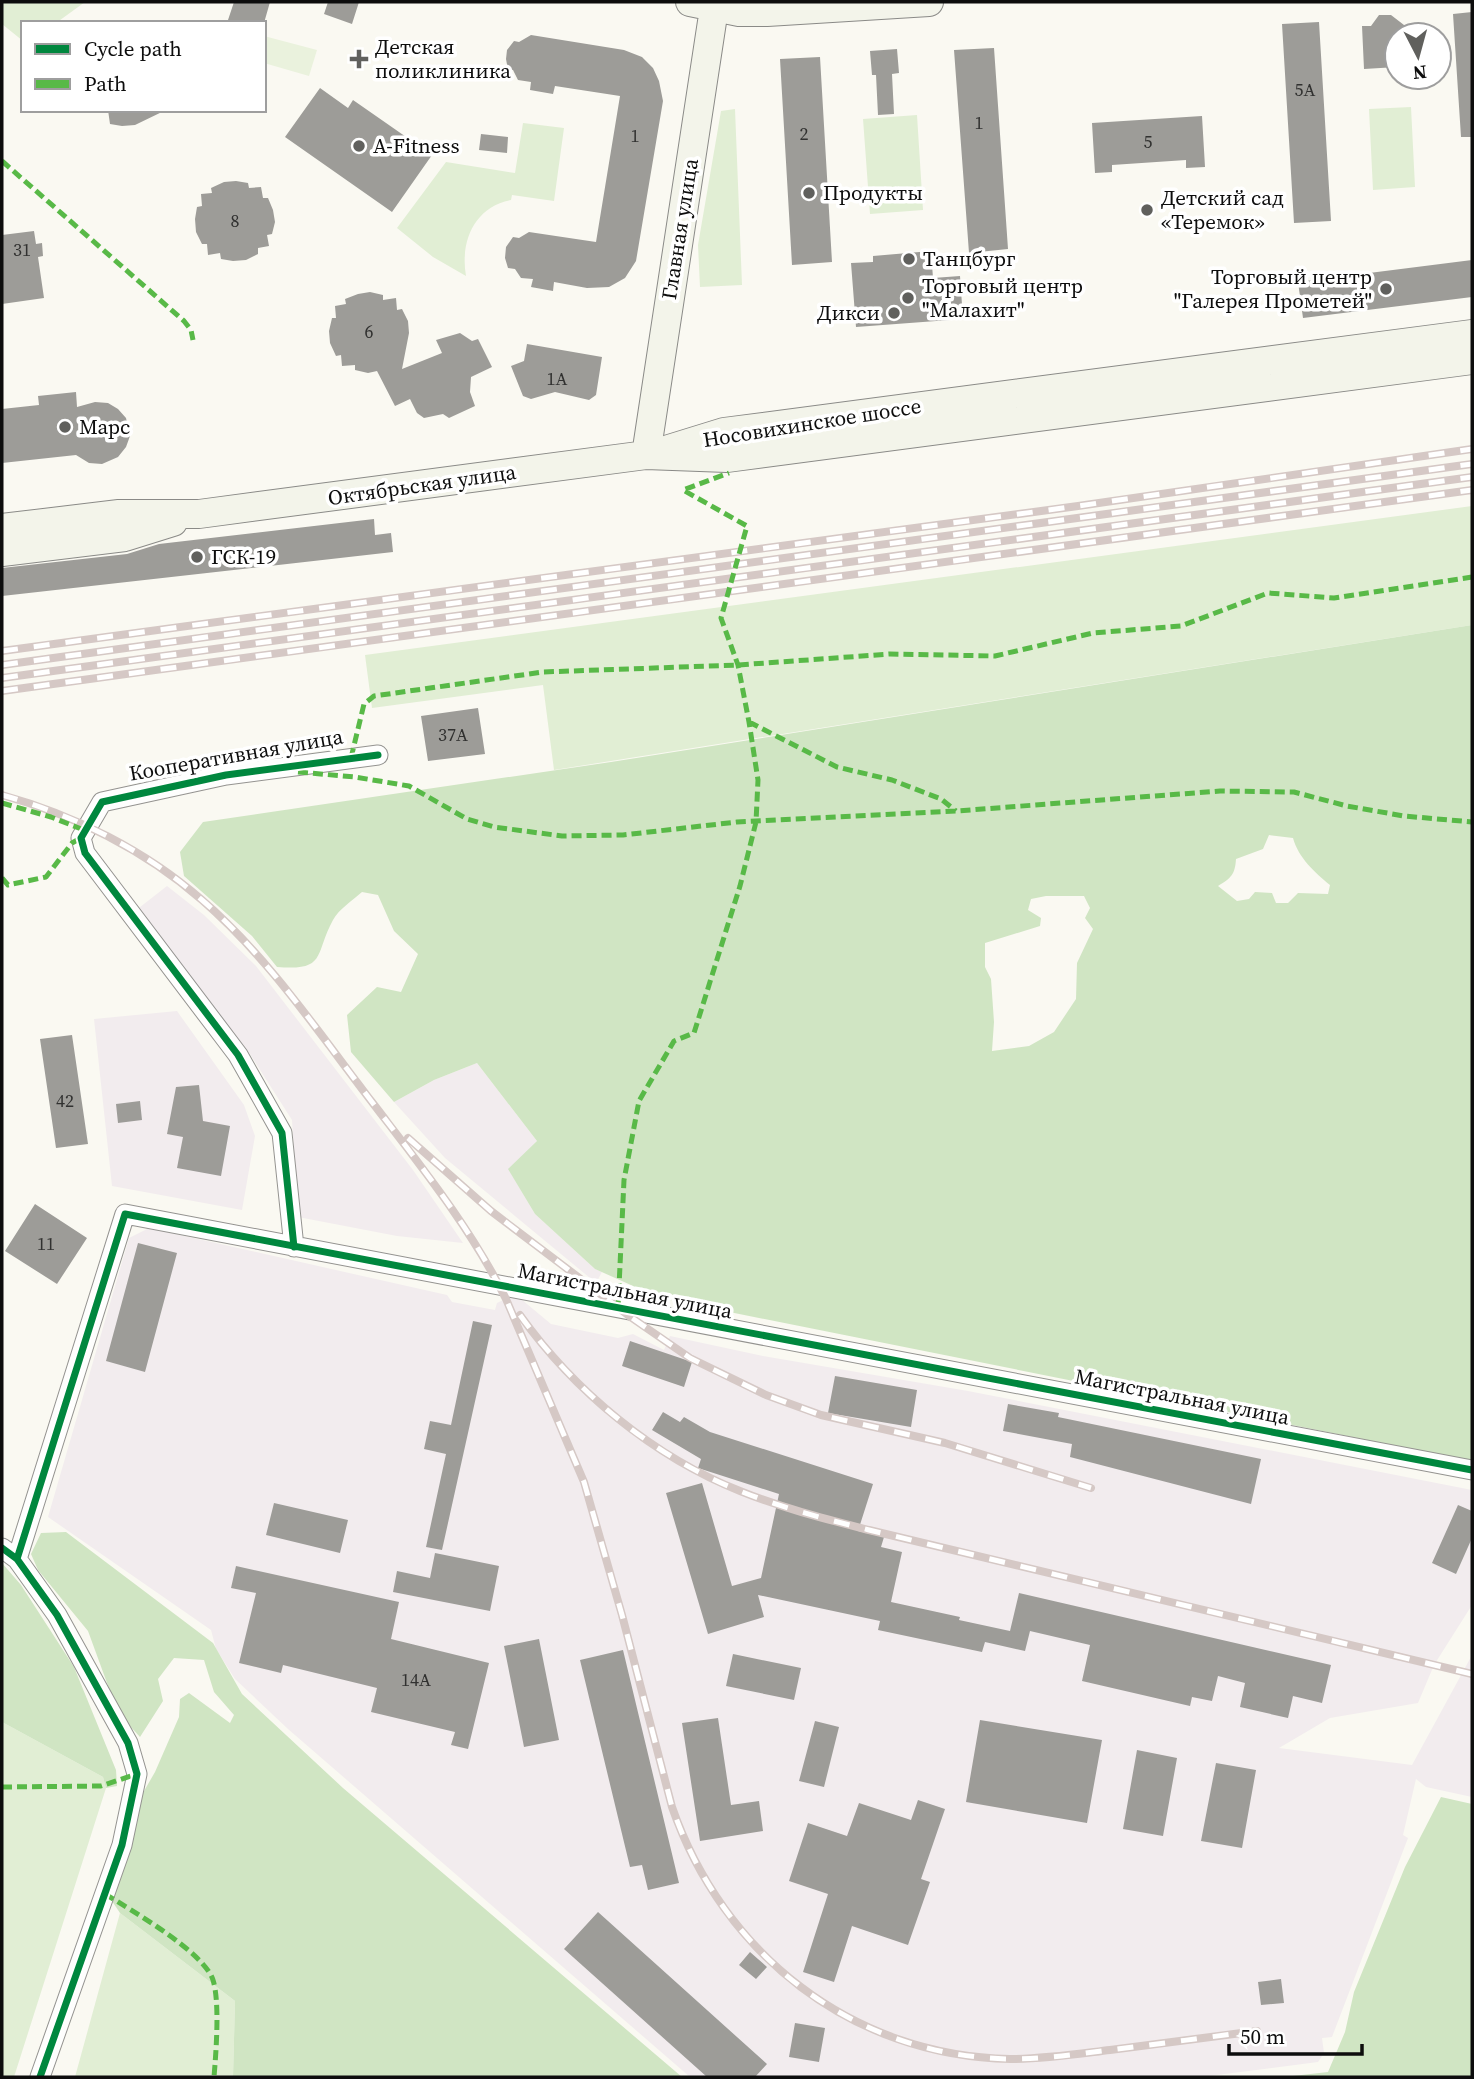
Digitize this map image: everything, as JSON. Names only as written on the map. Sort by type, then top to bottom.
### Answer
[{"type":"main road","points":[[706,4],[739,12],[767,12],[929,2]]},
{"type":"main road","name":"Главная улица","points":[[646,456],[706,4]]},
{"type":"main road","name":"Носовихинское шоссе","points":[[646,456],[724,432],[1472,334]]},
{"type":"main road","name":"Носовихинское шоссе","points":[[646,456],[727,458],[1472,360]]},
{"type":"main road","name":"Октябрьская улица","points":[[2,528],[119,514],[199,514],[646,456]]},
{"type":"main road","name":"Октябрьская улица","points":[[2,552],[125,537],[199,514]]},
{"type":"street","name":"Кооперативная улица","points":[[294,1247],[282,1133],[238,1055],[82,846],[84,830],[102,802],[226,775],[378,755]]},
{"type":"street","name":"Магистральная улица","points":[[10,1553],[125,1214],[1472,1470]]},
{"type":"street","points":[[10,1553],[57,1615],[128,1743],[137,1774],[122,1845],[40,2077]]},
{"type":"shaded area","points":[[167,886],[204,915],[256,966],[413,1170],[463,1243],[397,1236],[298,1217],[292,1120],[248,1051],[135,911]]},
{"type":"shaded area","points":[[177,1011],[244,1105],[255,1136],[242,1210],[112,1186],[94,1019]]},
{"type":"shaded area","points":[[477,1063],[537,1141],[509,1170],[535,1214],[595,1269],[602,1272],[596,1283],[445,1158],[394,1102],[434,1080]]},
{"type":"shaded area","points":[[149,1228],[447,1295],[452,1302],[495,1310],[497,1303],[515,1294],[551,1324],[618,1338],[633,1334],[664,1350],[670,1336],[763,1356],[968,1391],[1472,1490],[1472,1605],[1434,1665],[1418,1703],[1330,1718],[1279,1748],[1412,1765],[1472,1655],[1472,1797],[1426,1787],[1416,1779],[1403,1835],[1408,1838],[1332,2037],[1322,2038],[1324,2053],[1318,2062],[1201,2077],[690,2077],[288,1729],[235,1679],[216,1649],[211,1630],[48,1517],[129,1238]]},
{"type":"green space","points":[[2,2],[85,2],[59,21],[21,21],[21,39],[2,24]]},
{"type":"green space","points":[[266,37],[317,50],[309,76],[266,64]]},
{"type":"green space","points":[[1411,107],[1415,187],[1373,190],[1369,109]]},
{"type":"green space","points":[[735,109],[742,285],[700,287],[698,245],[721,111]]},
{"type":"green space","points":[[917,115],[923,210],[870,214],[863,119]]},
{"type":"green space","points":[[523,123],[564,128],[554,201],[512,195],[511,200],[488,210],[472,228],[468,239],[465,251],[466,276],[433,257],[397,228],[446,162],[515,173]]},
{"type":"green space","points":[[1472,506],[1472,625],[554,770],[543,685],[372,708],[365,655]]},
{"type":"green space","points":[[1472,625],[1472,1461],[660,1298],[595,1269],[535,1214],[508,1169],[537,1141],[477,1063],[434,1080],[394,1102],[351,1052],[347,1015],[377,987],[401,992],[418,954],[394,931],[378,895],[362,892],[339,912],[312,963],[293,968],[277,967],[252,936],[184,876],[180,852],[203,822],[611,762]],"holes":[[[1269,835],[1293,838],[1303,858],[1330,885],[1328,894],[1298,893],[1288,903],[1276,903],[1272,893],[1255,892],[1249,899],[1237,901],[1218,886],[1232,876],[1236,859],[1263,849]],[[1046,896],[1084,896],[1090,908],[1085,918],[1093,929],[1077,963],[1076,999],[1054,1032],[1029,1046],[992,1051],[994,1022],[991,979],[985,967],[985,943],[1040,926],[1041,918],[1028,910],[1031,899]]]},
{"type":"green space","points":[[66,1532],[213,1643],[242,1694],[343,1788],[682,2077],[233,2077],[235,2001],[120,1913],[112,1901],[140,1798],[155,1772],[179,1717],[180,1699],[189,1693],[230,1723],[234,1715],[214,1692],[204,1660],[174,1658],[158,1679],[163,1701],[140,1737],[118,1713],[88,1631],[38,1570],[31,1554],[41,1533]]},
{"type":"green space","points":[[2,1563],[21,1585],[74,1667],[116,1770],[117,1786],[106,1788],[103,1777],[2,1722]]},
{"type":"green space","points":[[2,1722],[103,1777],[106,1788],[14,2077],[2,2077]]},
{"type":"green space","points":[[1441,1797],[1472,1804],[1472,2077],[1284,2077],[1328,2072],[1345,2032],[1354,1992],[1405,1867]]},
{"type":"green space","points":[[120,1913],[235,2001],[233,2077],[75,2077]]},
{"type":"building","points":[[234,2],[270,2],[265,21],[228,21]]},
{"type":"building","points":[[328,2],[359,2],[352,24],[324,14]]},
{"type":"building","points":[[1472,12],[1472,137],[1461,137],[1453,14]]},
{"type":"building","points":[[1379,15],[1391,15],[1399,21],[1383,21],[1383,68],[1364,69],[1362,26],[1371,26]]},
{"type":"building","points":[[1319,22],[1331,221],[1294,223],[1282,24]]},
{"type":"building","points":[[531,35],[624,50],[642,57],[653,68],[659,81],[663,101],[636,261],[625,278],[609,287],[587,288],[554,282],[553,291],[531,287],[533,279],[521,278],[515,269],[508,268],[506,247],[513,237],[519,238],[529,232],[596,242],[620,96],[555,86],[553,94],[530,90],[531,82],[518,80],[513,70],[508,70],[506,59],[507,50],[514,41],[519,42]]},
{"type":"building","points":[[994,48],[1008,249],[969,253],[954,50]]},
{"type":"building","points":[[897,49],[899,73],[892,74],[894,114],[878,115],[876,75],[872,75],[870,51]]},
{"type":"building","points":[[820,57],[832,262],[792,265],[780,59]]},
{"type":"building","name":"A-Fitness","points":[[320,88],[348,108],[353,100],[432,155],[392,212],[285,137]]},
{"type":"building","points":[[108,112],[162,112],[135,125],[110,124]]},
{"type":"building","points":[[1202,116],[1205,167],[1186,168],[1186,160],[1112,165],[1112,172],[1095,173],[1092,123]]},
{"type":"building","points":[[481,134],[508,137],[507,153],[479,150]]},
{"type":"building","points":[[224,182],[248,183],[249,188],[261,187],[263,198],[268,198],[273,210],[275,222],[272,234],[267,235],[269,246],[258,248],[258,254],[246,260],[233,261],[221,259],[220,253],[208,255],[207,244],[202,244],[196,232],[195,219],[197,207],[202,206],[201,194],[212,193],[211,188]]},
{"type":"building","points":[[34,231],[36,244],[42,243],[43,256],[38,257],[44,298],[2,304],[2,235]]},
{"type":"building","name":"Торговый центр \"Малахит\"","points":[[931,251],[933,278],[960,276],[963,319],[856,327],[851,263],[873,262],[873,256]]},
{"type":"building","name":"Торговый центр \"Галерея Прометей\"","points":[[1472,260],[1472,297],[1303,318],[1298,282]]},
{"type":"building","points":[[370,292],[383,295],[383,300],[396,298],[397,310],[402,309],[408,321],[409,333],[402,369],[442,353],[436,340],[460,333],[472,341],[478,339],[492,367],[471,377],[470,392],[475,406],[449,418],[443,414],[424,418],[417,413],[410,399],[395,406],[377,371],[368,373],[355,370],[355,365],[342,366],[341,355],[336,356],[330,343],[332,318],[336,318],[335,306],[346,304],[345,299]]},
{"type":"building","points":[[527,344],[602,357],[596,395],[589,400],[555,392],[531,399],[523,396],[511,366],[524,361]]},
{"type":"building","name":"Марс","points":[[76,392],[77,407],[95,402],[108,403],[126,418],[130,436],[118,457],[102,464],[89,463],[76,455],[2,463],[2,409],[39,405],[38,396]]},
{"type":"building","name":"ГСК-19","points":[[374,519],[375,535],[391,533],[393,552],[2,596],[2,568],[127,554],[159,544]]},
{"type":"building","points":[[478,708],[485,754],[428,761],[421,716]]},
{"type":"building","points":[[72,1035],[88,1144],[56,1148],[40,1039]]},
{"type":"building","points":[[199,1085],[203,1121],[230,1126],[221,1176],[177,1168],[183,1137],[167,1134],[176,1087]]},
{"type":"building","points":[[140,1101],[142,1120],[118,1123],[116,1104]]},
{"type":"building","points":[[35,1204],[87,1238],[57,1284],[5,1251]]},
{"type":"building","points":[[138,1243],[177,1253],[145,1372],[106,1361]]},
{"type":"building","points":[[473,1321],[492,1325],[442,1550],[426,1547],[446,1454],[424,1449],[430,1421],[451,1425]]},
{"type":"building","points":[[630,1341],[692,1362],[684,1387],[622,1366]]},
{"type":"building","points":[[835,1376],[917,1390],[911,1427],[828,1413]]},
{"type":"building","points":[[1008,1404],[1261,1459],[1251,1504],[1070,1457],[1072,1444],[1003,1431]]},
{"type":"building","points":[[663,1412],[680,1422],[684,1417],[710,1432],[873,1484],[858,1531],[884,1537],[881,1547],[902,1552],[891,1602],[1010,1631],[1019,1593],[1331,1665],[1322,1703],[1293,1696],[1288,1718],[1240,1707],[1245,1683],[1218,1676],[1212,1701],[1192,1697],[1190,1706],[1082,1681],[1090,1645],[1030,1631],[1025,1651],[985,1642],[982,1652],[878,1630],[880,1621],[758,1595],[764,1617],[708,1634],[666,1493],[702,1483],[732,1586],[761,1578],[779,1494],[698,1468],[701,1459],[652,1430]]},
{"type":"building","points":[[274,1503],[348,1520],[340,1553],[266,1535]]},
{"type":"building","points":[[1458,1505],[1472,1511],[1472,1538],[1456,1574],[1432,1563]]},
{"type":"building","points":[[435,1553],[499,1566],[490,1611],[393,1592],[397,1571],[430,1578]]},
{"type":"building","points":[[236,1566],[399,1602],[391,1639],[489,1663],[468,1749],[451,1745],[455,1732],[371,1712],[377,1688],[283,1665],[281,1673],[239,1663],[256,1593],[231,1588]]},
{"type":"building","points":[[539,1639],[559,1740],[524,1747],[504,1646]]},
{"type":"building","points":[[623,1650],[679,1883],[648,1890],[642,1865],[630,1867],[580,1660]]},
{"type":"building","points":[[733,1654],[801,1668],[794,1700],[726,1686]]},
{"type":"building","points":[[718,1718],[731,1805],[759,1801],[763,1831],[700,1841],[682,1723]]},
{"type":"building","points":[[980,1720],[1102,1740],[1087,1823],[966,1802]]},
{"type":"building","points":[[815,1721],[839,1727],[824,1787],[799,1781]]},
{"type":"building","points":[[1137,1750],[1177,1758],[1163,1836],[1123,1829]]},
{"type":"building","points":[[1216,1763],[1256,1770],[1242,1848],[1201,1841]]},
{"type":"building","points":[[918,1800],[945,1809],[921,1879],[930,1882],[908,1945],[852,1926],[834,1982],[803,1972],[828,1894],[789,1881],[808,1823],[847,1836],[859,1803],[911,1820]]},
{"type":"building","points":[[598,1912],[767,2064],[755,2077],[707,2077],[564,1949]]},
{"type":"building","points":[[750,1952],[767,1967],[756,1979],[739,1965]]},
{"type":"building","points":[[1281,1979],[1284,2003],[1261,2005],[1258,1982]]},
{"type":"building","points":[[795,2023],[825,2028],[819,2062],[789,2057]]},
{"type":"railway","points":[[2,651],[1078,506],[1472,449]]},
{"type":"railway","points":[[2,665],[1472,464]]},
{"type":"railway","points":[[2,678],[1472,477]]},
{"type":"railway","points":[[2,691],[1472,490]]},
{"type":"railway","points":[[2,795],[56,813],[133,850],[180,882],[226,922],[292,996],[461,1222],[506,1299],[584,1482],[672,1807],[695,1860],[724,1908],[760,1951],[801,1987],[847,2017],[898,2039],[952,2053],[1010,2059],[1035,2058],[1257,2031]]},
{"type":"railway","points":[[408,1138],[491,1211],[632,1318],[690,1358],[766,1395],[821,1415],[945,1443],[1091,1488]]},
{"type":"railway","points":[[520,1315],[565,1370],[618,1419],[677,1460],[740,1491],[804,1513],[869,1530],[1472,1674]]},
{"type":"marked path","points":[[2,161],[184,321],[191,330],[193,340]]},
{"type":"marked path","points":[[618,1308],[624,1180],[639,1101],[674,1041],[694,1033],[740,886],[756,822],[758,780],[749,722],[738,665],[721,618],[747,526],[683,490],[729,473]]},
{"type":"marked path","points":[[351,758],[364,704],[374,696],[543,672],[738,665],[890,654],[995,656],[1093,633],[1181,626],[1268,593],[1334,598],[1472,577]]},
{"type":"marked path","points":[[749,722],[837,767],[892,780],[941,799],[956,811]]},
{"type":"marked path","points":[[298,772],[355,777],[409,786],[467,819],[494,827],[562,836],[623,835],[737,822],[956,811],[1220,791],[1294,792],[1347,806],[1404,816],[1472,822]]},
{"type":"marked path","points":[[2,803],[84,830]]},
{"type":"marked path","points":[[2,878],[8,885],[46,877],[72,843],[81,838]]},
{"type":"marked path","points":[[2,1787],[101,1786],[137,1774]]},
{"type":"marked path","points":[[105,1894],[165,1932],[207,1969],[213,1980],[216,2001],[214,2077]]},
{"type":"cycle path","points":[[294,1247],[282,1133],[238,1055],[85,853],[81,838],[102,802],[226,775],[378,755]]},
{"type":"cycle path","points":[[17,1559],[125,1214],[1472,1470]]},
{"type":"cycle path","points":[[2,1548],[17,1559],[57,1615],[128,1743],[137,1774],[122,1845],[40,2077]]},
{"type":"place","name":"Детская поликлиника","points":[[359,59]]},
{"type":"place","name":"A-Fitness","points":[[359,146]]},
{"type":"place","name":"Продукты","points":[[809,193]]},
{"type":"place","name":"Детский сад «Теремок»","points":[[1147,210]]},
{"type":"place","name":"Танцбург","points":[[909,259]]},
{"type":"place","name":"Торговый центр \"Галерея Прометей\"","points":[[1386,289]]},
{"type":"place","name":"Торговый центр \"Малахит\"","points":[[908,298]]},
{"type":"place","name":"Дикси","points":[[894,313]]},
{"type":"place","name":"Марс","points":[[65,427]]},
{"type":"place","name":"ГСК-19","points":[[197,557]]}]
